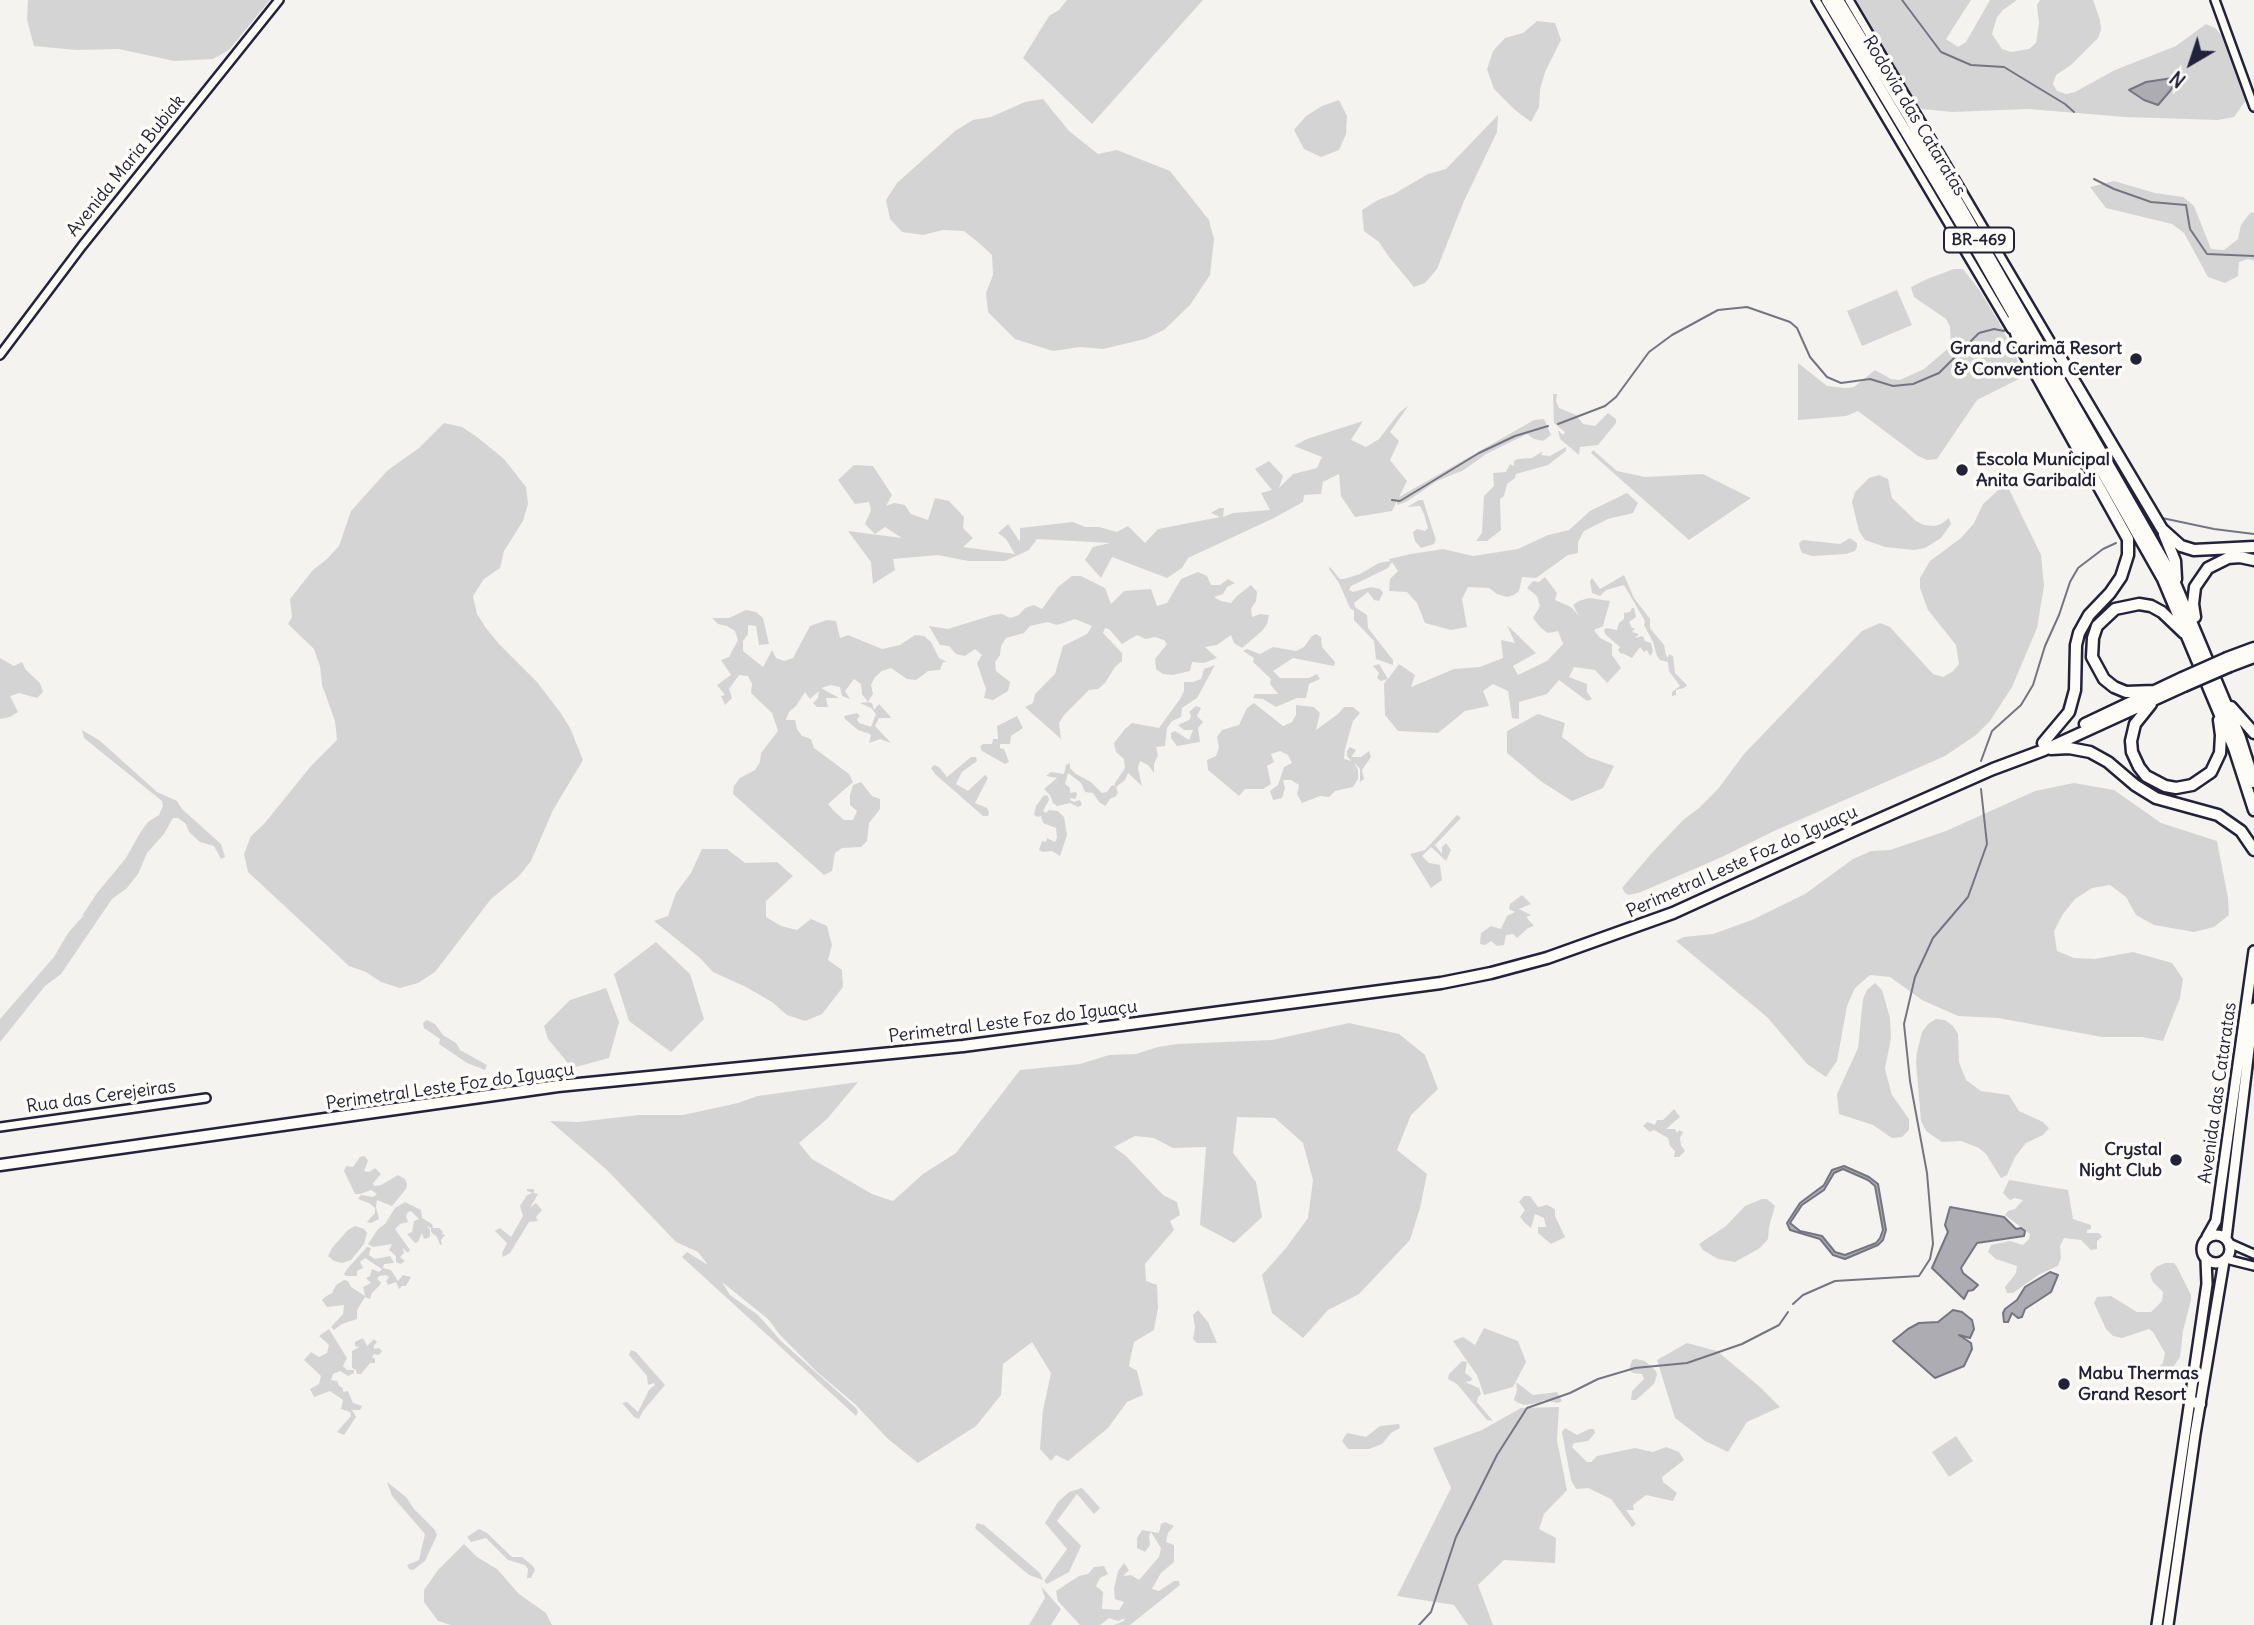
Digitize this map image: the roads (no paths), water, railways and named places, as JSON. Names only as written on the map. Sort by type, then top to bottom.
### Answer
[{"type":"highway","name":"Rodovía das Cataratas","points":[[1827,0],[2003,296],[2163,579],[2245,774],[2254,810]]},
{"type":"highway","name":"Rodovía das Cataratas","points":[[1838,0],[2147,529],[2198,635],[2254,782]]},
{"type":"highway","points":[[2003,296],[2020,345],[2129,539],[2128,555],[2121,577],[2089,615],[2079,633],[2075,690],[2068,712],[2043,747]]},
{"type":"highway","points":[[2053,347],[2063,385]]},
{"type":"highway","points":[[2053,347],[2162,529],[2175,561],[2177,587]]},
{"type":"highway","points":[[2162,529],[2180,546],[2194,550],[2254,547]]},
{"type":"highway","points":[[2198,635],[2193,604],[2195,587],[2200,577],[2208,568],[2223,560],[2240,557],[2254,560]]},
{"type":"highway","points":[[2156,695],[2120,690],[2100,674],[2092,657],[2092,644],[2097,626],[2105,616],[2126,605],[2151,606],[2181,629],[2194,648]]},
{"type":"highway","name":"Perimetral Leste Foz do Iguaçu","points":[[0,1164],[558,1086],[963,1046],[1441,983],[1547,958],[1673,913],[2252,653]]},
{"type":"highway","points":[[2156,695],[2135,724],[2131,741],[2132,752],[2139,767],[2150,779],[2165,786],[2182,788],[2202,780],[2214,768],[2218,758],[2221,729],[2212,692]]},
{"type":"highway","points":[[2223,697],[2254,733]]},
{"type":"highway","points":[[2043,747],[2069,748],[2096,755],[2156,798],[2225,819],[2241,831],[2254,850]]},
{"type":"main road","name":"Avenida das Cataratas","points":[[2207,1237],[2216,1221],[2254,951]]},
{"type":"main road","name":"Avenida das Cataratas","points":[[2228,1241],[2254,1008]]},
{"type":"main road","points":[[2157,1625],[2195,1403],[2225,1260],[2231,1250],[2228,1241],[2218,1234],[2207,1237],[2201,1250],[2206,1259],[2207,1284],[2195,1403],[2168,1625]]},
{"type":"main road","points":[[2206,1259],[2216,1264],[2225,1260]]},
{"type":"street","name":"Avenida Maria Bubiak","points":[[0,355],[82,246],[279,0]]},
{"type":"street","points":[[1816,0],[2020,345]]},
{"type":"street","points":[[1849,0],[2053,347]]},
{"type":"street","points":[[2215,0],[2254,107]]},
{"type":"street","name":"Rua das Cerejeiras","points":[[0,1127],[206,1098]]},
{"type":"street","points":[[2228,1241],[2254,1254]]},
{"type":"street","points":[[2225,1260],[2254,1266]]},
{"type":"waterway","points":[[1902,0],[1941,52],[1971,65],[2004,67],[2074,112]]},
{"type":"waterway","points":[[2094,179],[2151,202],[2186,205],[2190,229],[2207,254],[2254,256]]},
{"type":"waterway","points":[[1558,424],[1605,406],[1616,397],[1649,352],[1672,335],[1718,310],[1747,307],[1790,322],[1797,328],[1810,357],[1827,377],[1841,383],[1870,379],[1893,386],[1913,384],[1939,373],[1979,333],[1994,329],[2004,331],[2006,327]]},
{"type":"waterway","points":[[1392,500],[1400,501],[1479,453],[1515,436],[1548,426]]},
{"type":"waterway","points":[[2162,518],[2254,534]]},
{"type":"waterway","points":[[1981,761],[1992,731],[2021,705],[2033,685],[2045,646],[2078,568],[2103,549],[2116,543]]},
{"type":"waterway","points":[[1793,1304],[1803,1295],[1835,1281],[1919,1276],[1930,1259],[1933,1244],[1927,1173],[1910,1081],[1904,1024],[1915,977],[1933,938],[1968,897],[1987,844],[1981,789]]},
{"type":"waterway","points":[[1419,1625],[1431,1612],[1456,1537],[1497,1455],[1527,1408],[1570,1393],[1598,1379],[1635,1368],[1687,1363],[1742,1344],[1779,1325],[1788,1312]]},
{"type":"place","name":"Grand Carimã Resort & Convention Center","points":[[2136,359]]},
{"type":"place","name":"Escola Municipal Anita Garibaldi","points":[[1962,470]]},
{"type":"place","name":"Crystal Night Club","points":[[2176,1160]]},
{"type":"place","name":"Mabu Thermas Grand Resort","points":[[2064,1384]]}]
